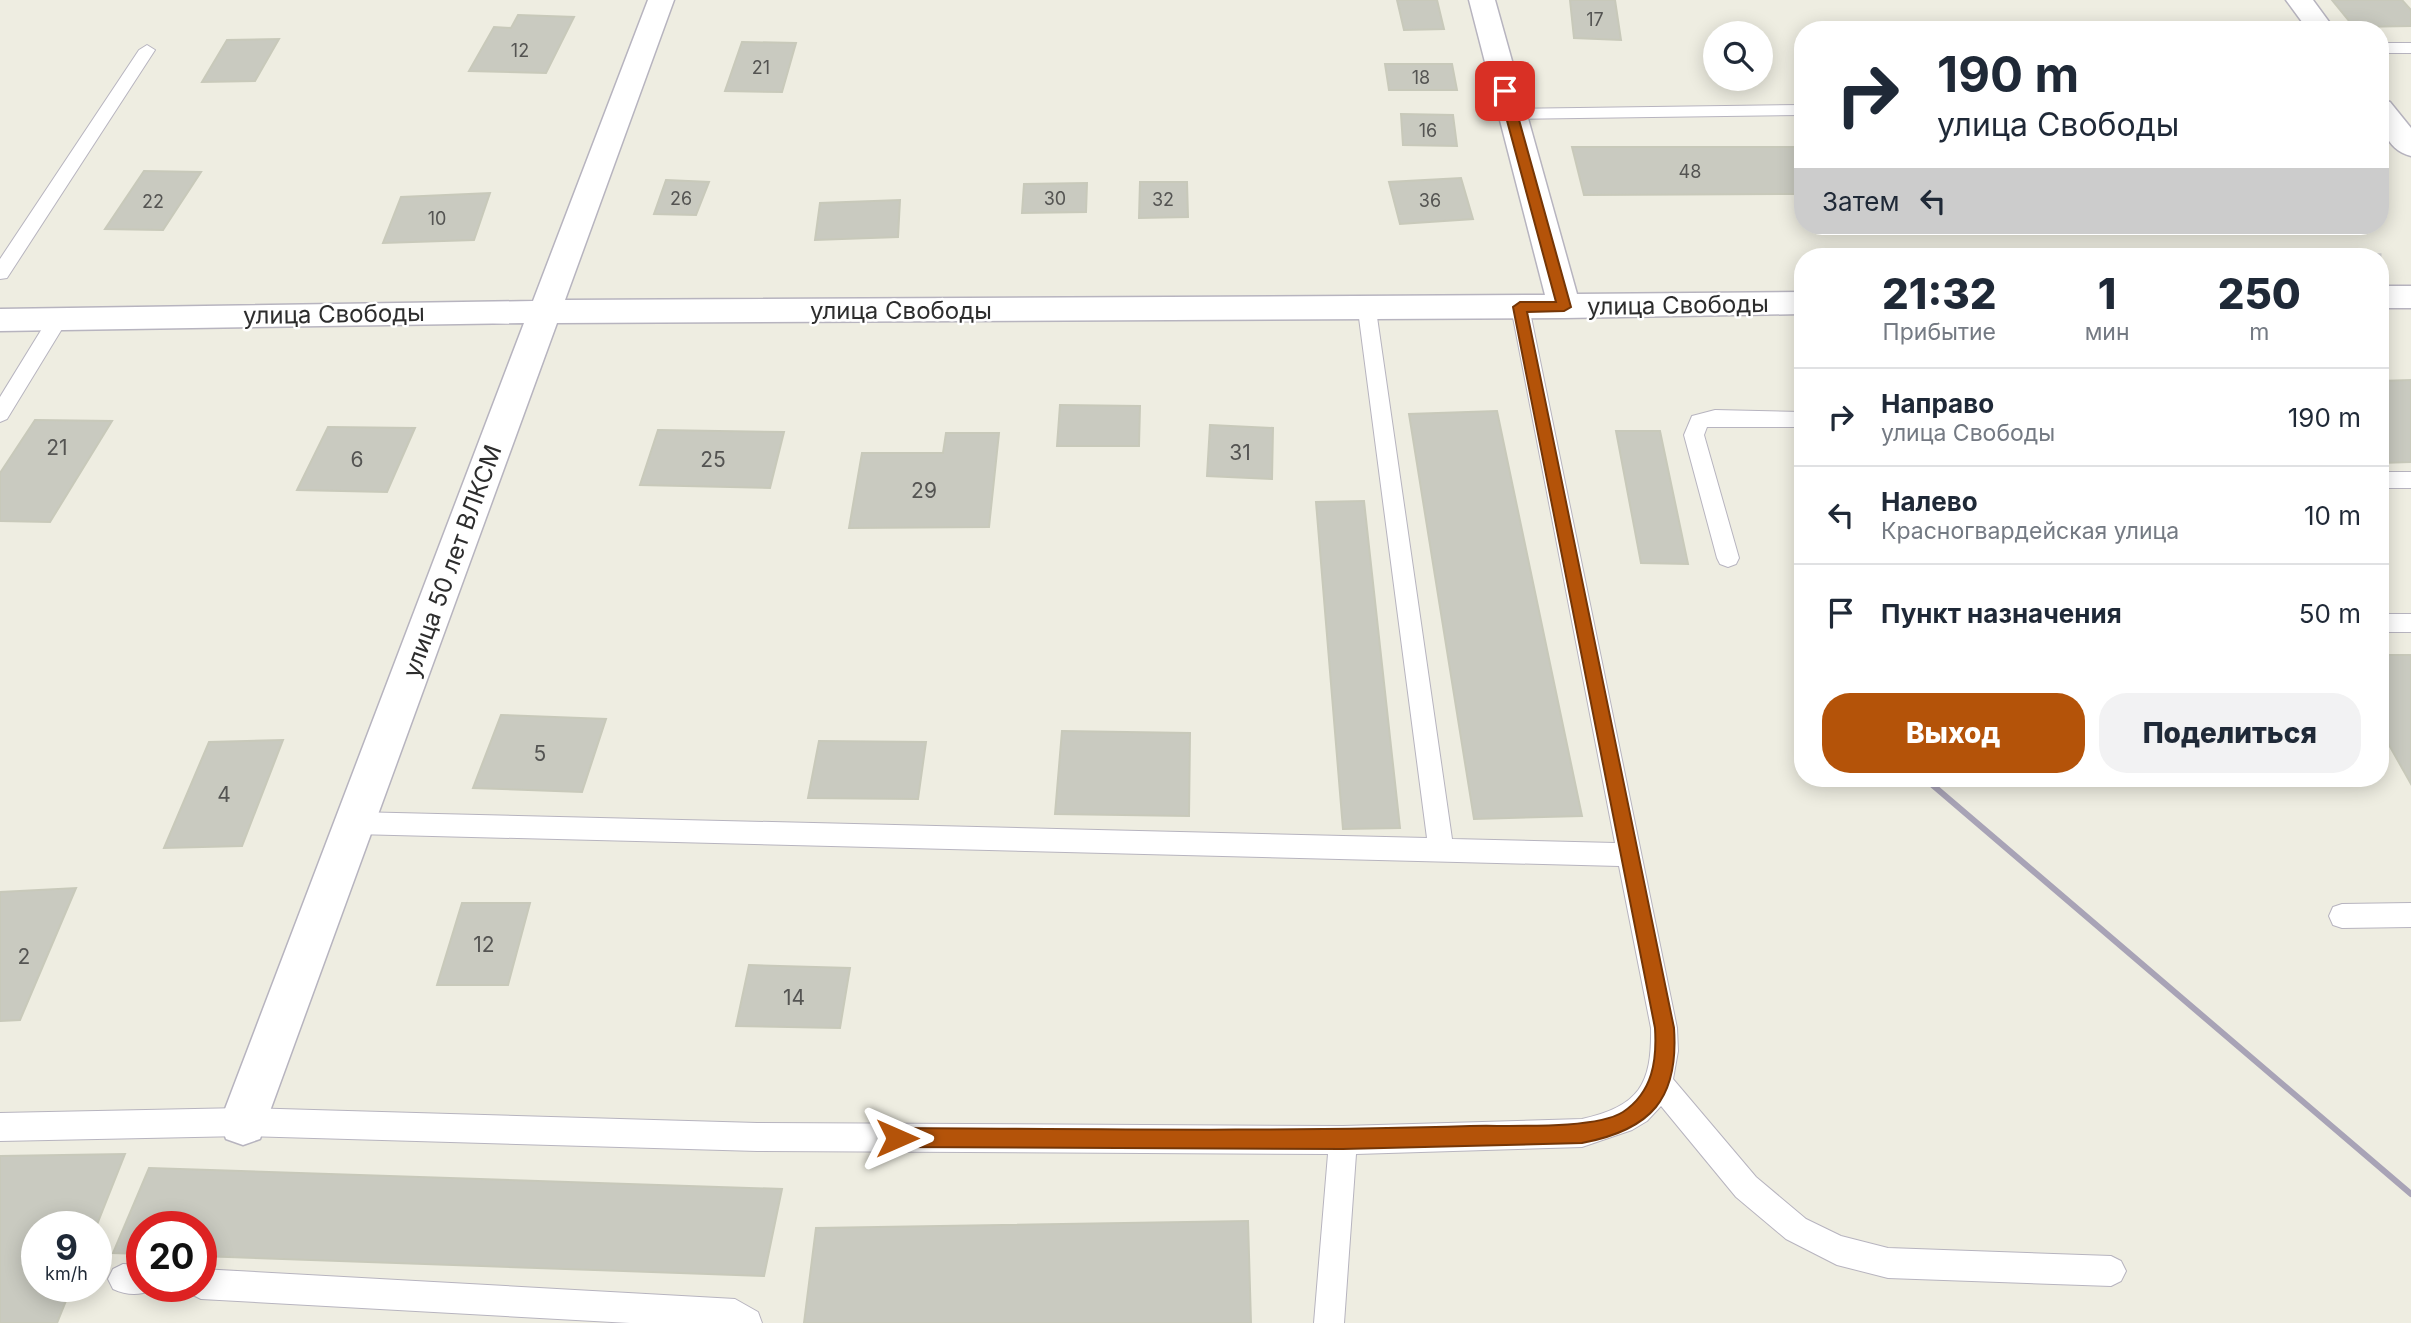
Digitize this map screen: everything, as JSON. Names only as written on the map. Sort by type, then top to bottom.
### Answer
[{"type":"street","name":"улица 50 лет ВЛКСМ","points":[[243,1122],[661,0]]},
{"type":"street","points":[[1482,0],[1564,307]]},
{"type":"street","points":[[2299,0],[2315,21]]},
{"type":"street","points":[[2389,119],[2411,147]]},
{"type":"street","points":[[2389,297],[2411,297]]},
{"type":"street","name":"улица Свободы","points":[[0,320],[546,310],[1367,310],[1794,303]]},
{"type":"lane","points":[[2389,48],[2411,48]]},
{"type":"lane","points":[[0,273],[147,50]]},
{"type":"lane","points":[[1511,114],[1794,110]]},
{"type":"lane","points":[[0,1127],[243,1122],[757,1137],[1343,1140],[1582,1133],[1607,1128],[1629,1119],[1646,1103],[1659,1083],[1666,1054],[1664,1028],[1520,307]]},
{"type":"lane","points":[[1367,310],[1441,851]]},
{"type":"lane","points":[[0,414],[58,319]]},
{"type":"lane","points":[[1728,558],[1694,435],[1699,421],[1715,418],[1794,419]]},
{"type":"lane","points":[[2389,480],[2411,480]]},
{"type":"lane","points":[[2389,623],[2411,623]]},
{"type":"lane","points":[[355,823],[1628,855]]},
{"type":"lane","points":[[2342,916],[2411,915]]},
{"type":"lane","points":[[1659,1083],[1746,1187],[1796,1229],[1837,1250],[1888,1263],[2111,1271]]},
{"type":"lane","points":[[1329,1323],[1343,1140]]},
{"type":"lane","points":[[217,1285],[735,1314],[747,1323]]},
{"type":"building","points":[[1397,0],[1437,0],[1444,29],[1404,30]]},
{"type":"building","points":[[1570,0],[1615,0],[1621,40],[1574,38]]},
{"type":"building","points":[[2332,0],[2402,0],[2411,10],[2411,26],[2389,26],[2389,21],[2349,21]]},
{"type":"building","points":[[518,15],[574,17],[546,73],[469,71],[494,27],[511,28]]},
{"type":"building","points":[[279,39],[255,81],[202,82],[227,40]]},
{"type":"building","points":[[742,42],[796,43],[782,92],[725,91]]},
{"type":"building","points":[[1385,64],[1452,64],[1457,90],[1389,90]]},
{"type":"building","points":[[1401,114],[1453,115],[1457,146],[1403,145]]},
{"type":"building","points":[[1572,147],[1794,147],[1794,194],[1584,195]]},
{"type":"building","points":[[144,171],[201,172],[163,230],[105,229]]},
{"type":"building","points":[[1461,178],[1473,219],[1400,224],[1389,182]]},
{"type":"building","points":[[666,180],[709,182],[696,215],[654,214]]},
{"type":"building","points":[[1140,182],[1187,182],[1188,217],[1139,218]]},
{"type":"building","points":[[1087,183],[1086,212],[1022,213],[1024,184]]},
{"type":"building","points":[[490,193],[474,240],[383,243],[401,197]]},
{"type":"building","points":[[900,200],[898,237],[815,240],[820,203]]},
{"type":"building","points":[[2411,380],[2411,462],[2389,463],[2389,381]]},
{"type":"building","points":[[1060,405],[1140,406],[1139,446],[1057,446]]},
{"type":"building","points":[[1497,411],[1582,816],[1474,819],[1409,414]]},
{"type":"building","points":[[35,420],[112,421],[50,522],[0,521],[0,473]]},
{"type":"building","points":[[1210,425],[1273,428],[1272,479],[1207,476]]},
{"type":"building","points":[[328,427],[415,428],[387,492],[297,490]]},
{"type":"building","points":[[658,430],[784,432],[770,488],[640,485]]},
{"type":"building","points":[[1616,431],[1660,431],[1688,564],[1641,563]]},
{"type":"building","points":[[946,433],[999,433],[989,527],[849,528],[862,453],[943,453]]},
{"type":"building","points":[[1364,501],[1400,828],[1343,829],[1316,502]]},
{"type":"building","points":[[2389,655],[2411,655],[2411,784],[2389,745]]},
{"type":"building","points":[[501,715],[606,719],[582,792],[473,788]]},
{"type":"building","points":[[1062,731],[1190,733],[1189,816],[1055,814]]},
{"type":"building","points":[[283,740],[242,846],[164,848],[209,742]]},
{"type":"building","points":[[819,741],[926,742],[918,799],[808,798]]},
{"type":"building","points":[[76,888],[20,1020],[0,1021],[0,892]]},
{"type":"building","points":[[462,903],[530,903],[508,985],[437,985]]},
{"type":"building","points":[[749,965],[850,968],[840,1028],[736,1026]]},
{"type":"building","points":[[125,1154],[102,1211],[21,1211],[21,1302],[66,1302],[57,1323],[0,1323],[0,1156]]},
{"type":"building","points":[[149,1168],[782,1189],[764,1276],[217,1257],[217,1211],[131,1211]]},
{"type":"building","points":[[1248,1221],[1251,1323],[804,1323],[816,1228]]},
{"type":"building","points":[[126,1222],[126,1253],[113,1253]]},
{"type":"railway","points":[[1935,787],[2411,1194]]},
{"type":"route","points":[[897,1138],[1343,1140],[1582,1133],[1607,1128],[1629,1119],[1646,1103],[1659,1083],[1666,1054],[1664,1028],[1520,307],[1564,307],[1505,91]]}]
